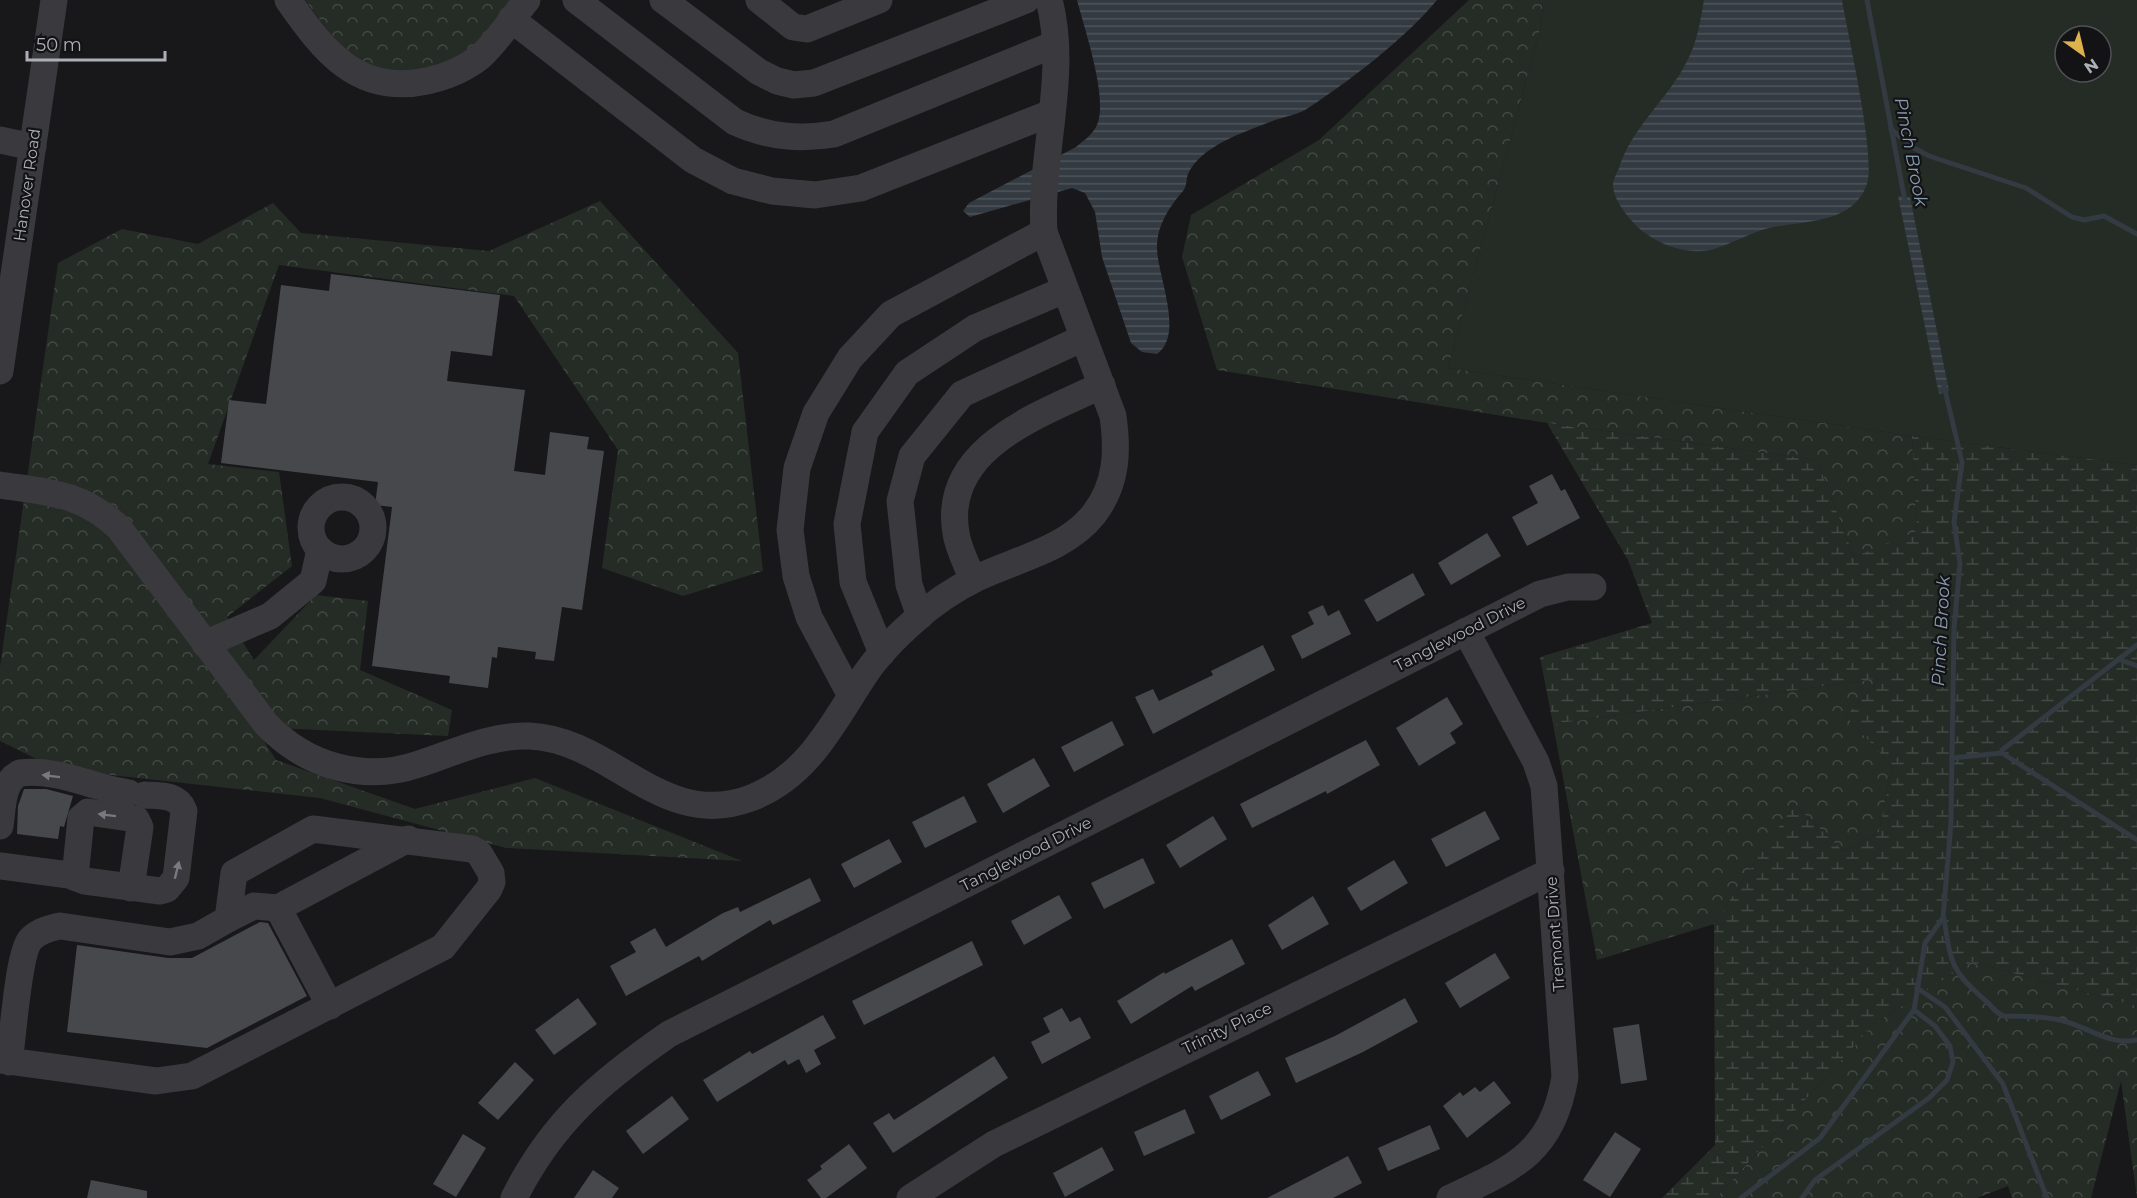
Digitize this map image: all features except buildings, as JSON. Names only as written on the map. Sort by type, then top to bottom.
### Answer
[{"type":"street","name":"Hanover Road","points":[[0,371],[9,248],[33,147],[54,0]]},
{"type":"street","points":[[288,0],[334,58],[351,71],[370,80],[390,84],[416,83],[440,78],[467,66],[487,50],[519,10],[693,160],[734,181],[772,191],[815,195],[861,188],[1051,113]]},
{"type":"street","points":[[576,0],[735,122],[758,133],[786,137],[812,138],[834,134],[1055,44]]},
{"type":"street","points":[[663,0],[759,72],[777,81],[794,85],[814,83],[1026,0]]},
{"type":"street","points":[[759,0],[793,27],[807,29],[879,0]]},
{"type":"street","points":[[0,485],[63,494],[86,502],[104,514],[119,528],[272,731],[291,748],[329,765],[362,772],[392,771],[480,743],[504,737],[529,736],[554,739],[578,746],[656,792],[679,801],[704,805],[725,804],[749,798],[776,786],[797,772],[814,753],[882,653],[920,616],[973,580],[1061,542],[1086,522],[1107,494],[1115,466],[1116,441],[1113,416],[1064,290],[1043,222],[1055,44],[1049,0]]},
{"type":"street","points":[[0,140],[33,147]]},
{"type":"street","points":[[851,696],[809,617],[796,576],[790,530],[797,468],[816,413],[850,358],[891,314],[1043,222]]},
{"type":"street","points":[[882,653],[853,582],[847,524],[865,432],[908,373],[975,328],[1064,290]]},
{"type":"street","points":[[920,616],[909,585],[900,501],[912,456],[962,394],[1083,338]]},
{"type":"street","points":[[973,580],[956,532],[957,503],[967,468],[992,442],[1026,421],[1102,385]]},
{"type":"street","points":[[205,644],[270,616],[279,609],[313,581],[320,550]]},
{"type":"street","name":"Tanglewood Drive","points":[[513,1198],[529,1167],[554,1131],[612,1076],[669,1035],[1540,594],[1568,587],[1593,587]]},
{"type":"street","name":"Tremont Drive","points":[[1450,1198],[1504,1172],[1525,1158],[1542,1139],[1561,1102],[1565,1077],[1544,786],[1536,762],[1466,631]]},
{"type":"street","points":[[0,826],[5,790],[12,778],[20,773],[86,780],[113,791],[171,797],[183,807],[185,818],[179,868],[172,885],[167,889],[154,892],[0,866]]},
{"type":"street","points":[[75,877],[81,818],[87,813],[136,819],[140,827],[132,888]]},
{"type":"street","points":[[228,920],[234,873],[313,829],[408,839],[472,849],[479,853],[491,873],[489,889],[443,946],[206,1070],[174,1080],[156,1081],[5,1061],[24,955],[32,938],[42,931],[60,926],[170,942],[198,936],[228,920],[254,906],[278,908],[408,839]]},
{"type":"street","name":"Trinity Place","points":[[910,1198],[994,1144],[1551,870]]},
{"type":"street","points":[[278,908],[330,1006]]},
{"type":"green space","points":[[305,0],[516,0],[464,55],[434,66],[401,72],[383,70],[353,56],[328,31]]},
{"type":"green space","points":[[1469,0],[1543,0],[1541,26],[1448,368],[1912,436],[1917,532],[1854,557],[1817,460],[1547,423],[1217,370],[1182,257],[1191,215],[1319,140]]},
{"type":"green space","points":[[1543,0],[2137,0],[2137,465],[1912,436],[1448,368],[1541,26]]},
{"type":"green space","points":[[600,201],[738,353],[763,571],[683,596],[602,568],[618,450],[514,296],[279,265],[208,464],[279,472],[292,566],[227,617],[254,660],[316,595],[368,601],[360,670],[452,710],[448,736],[255,727],[276,760],[415,809],[535,778],[742,861],[506,848],[320,798],[57,769],[0,741],[0,667],[58,263],[122,229],[198,244],[273,203],[301,233],[489,251]]},
{"type":"green space","points":[[1547,423],[1817,460],[1854,557],[1917,531],[1912,436],[2137,465],[2137,1006],[1971,962],[1875,1023],[1716,1198],[1662,1198],[1715,1145],[1714,924],[1794,804],[1844,852],[1879,832],[1892,766],[1846,716],[1881,678],[1553,724],[1540,657],[1652,623],[1628,560]]},
{"type":"green space","points":[[1881,678],[1846,716],[1892,766],[1879,832],[1844,852],[1794,804],[1714,924],[1597,960],[1553,724]]},
{"type":"green space","points":[[1971,962],[2137,1006],[2137,1198],[2121,1081],[2091,1198],[2012,1198],[2008,1186],[1977,1198],[1716,1198],[1875,1023]]},
{"type":"shaded area","points":[[1077,0],[1437,0],[1393,44],[1357,74],[1321,99],[1301,112],[1226,140],[1194,164],[1188,174],[1184,189],[1165,216],[1159,231],[1158,259],[1168,304],[1169,333],[1165,345],[1157,354],[1142,352],[1131,343],[1102,257],[1095,212],[1085,193],[1072,188],[970,217],[963,211],[969,203],[1076,147],[1096,127],[1100,101],[1098,83]]},
{"type":"shaded area","points":[[1704,0],[1842,0],[1865,123],[1869,170],[1867,184],[1851,207],[1826,218],[1769,228],[1721,247],[1703,251],[1680,249],[1658,241],[1640,229],[1622,209],[1613,190],[1614,179],[1632,140],[1677,78],[1689,57]]},
{"type":"shaded area","points":[[1898,196],[1910,197],[1949,391],[1939,394]]},
{"type":"waterway","name":"Pinch Brook","points":[[1867,0],[1905,201]]},
{"type":"waterway","points":[[1891,129],[1912,147],[1929,156],[2026,188],[2072,217],[2084,220],[2104,216],[2137,234]]},
{"type":"waterway","name":"Pinch Brook","points":[[1741,1198],[1820,1138],[1914,1010],[1925,943],[1943,918],[1951,822],[1954,628],[1960,564],[1954,522],[1962,462],[1944,386]]},
{"type":"waterway","points":[[2002,750],[2137,645]]},
{"type":"waterway","points":[[2118,659],[2137,666]]},
{"type":"waterway","points":[[1952,758],[2002,753],[2137,840]]},
{"type":"waterway","points":[[1944,918],[1954,966],[1966,982],[1998,1013],[2004,1016],[2053,1019],[2070,1023],[2107,1038],[2137,1040]]},
{"type":"waterway","points":[[1917,988],[1945,1007],[2003,1084],[2047,1198]]},
{"type":"waterway","points":[[1802,1198],[1815,1180],[1929,1098],[1947,1080],[1953,1062],[1950,1046],[1935,1026],[1914,1010]]}]
